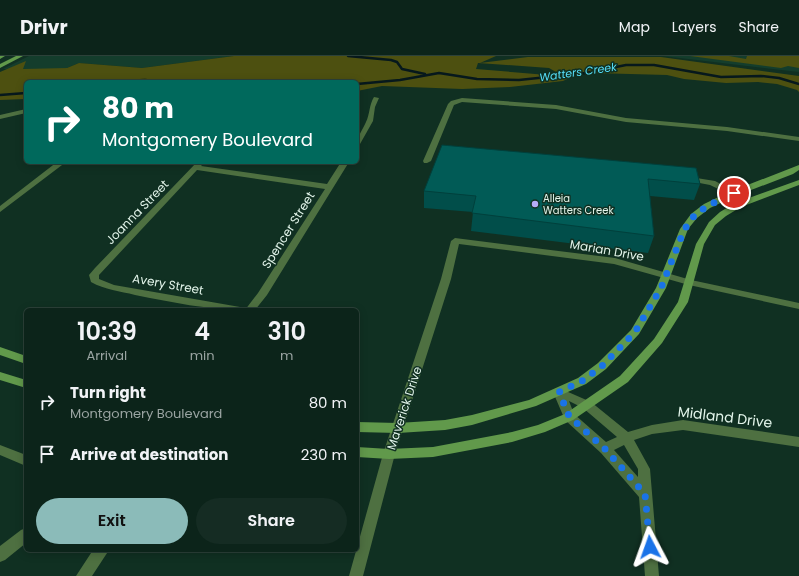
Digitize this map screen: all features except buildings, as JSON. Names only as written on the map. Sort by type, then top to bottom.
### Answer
[{"type":"street","points":[[0,66],[20,56]]},
{"type":"street","points":[[359,140],[370,121],[372,107],[376,98]]},
{"type":"street","points":[[426,161],[434,153],[450,104],[462,100],[556,107],[631,120],[735,130],[799,139]]},
{"type":"street","points":[[0,117],[24,112]]},
{"type":"street","points":[[735,130],[799,145]]},
{"type":"street","points":[[0,210],[59,164]]},
{"type":"street","name":"Spencer Street","points":[[252,308],[262,295],[344,164]]},
{"type":"street","points":[[198,165],[282,181],[330,187]]},
{"type":"street","name":"Joanna Street","points":[[94,280],[94,275],[98,270],[198,165]]},
{"type":"street","points":[[359,426],[398,428],[445,425],[472,420],[532,403],[582,381],[602,366],[635,332],[661,288],[684,230],[694,216],[707,206],[734,193],[790,172],[799,167]]},
{"type":"street","points":[[677,178],[712,182],[734,193]]},
{"type":"street","points":[[359,452],[389,454],[433,452],[512,437],[541,429],[569,416],[587,405],[624,379],[644,359],[658,341],[683,302],[700,244],[712,224],[723,214],[753,198],[797,183]]},
{"type":"street","name":"Marian Drive","points":[[456,241],[600,259],[628,264],[689,282],[799,306]]},
{"type":"street","name":"Maverick Drive","points":[[356,576],[389,454],[428,330],[446,279],[456,241]]},
{"type":"street","name":"Avery Street","points":[[94,280],[100,284],[158,297],[227,308]]},
{"type":"street","points":[[0,351],[24,359]]},
{"type":"street","points":[[0,376],[24,383]]},
{"type":"street","points":[[559,392],[587,405],[626,437],[644,469],[652,576]]},
{"type":"street","points":[[559,392],[569,416],[605,449],[645,494]]},
{"type":"street","name":"Midland Drive","points":[[605,449],[626,437],[667,426],[683,425],[799,442]]},
{"type":"street","points":[[0,450],[24,460]]},
{"type":"street","points":[[0,555],[24,536]]},
{"type":"street","points":[[83,576],[101,552]]},
{"type":"shaded area","points":[[29,56],[234,56],[142,68],[79,63],[67,68],[39,72],[3,69]]},
{"type":"shaded area","points":[[234,56],[496,56],[480,63],[528,57],[661,57],[799,76],[799,92],[777,84],[758,82],[726,83],[684,79],[667,75],[556,72],[549,68],[478,63],[476,69],[571,77],[563,81],[510,87],[462,89],[382,86],[359,91],[359,80],[24,80],[24,99],[0,100],[0,72],[26,61],[23,69],[67,68],[79,63],[142,68]]},
{"type":"shaded area","points":[[663,56],[799,56],[799,72]]},
{"type":"shaded area","points":[[690,56],[729,56],[746,59],[747,56],[799,56],[799,68],[788,66],[781,68]]},
{"type":"waterway","points":[[348,56],[391,60],[397,62],[402,69],[425,74]]},
{"type":"waterway","name":"Watters Creek","points":[[359,84],[400,80],[439,73],[477,79],[519,80],[586,73],[626,65],[654,65],[721,77],[761,76],[779,78],[799,84]]},
{"type":"waterway","name":"Watters Creek","points":[[0,95],[24,93]]},
{"type":"place","name":"Alleia Watters Creek","points":[[535,204]]},
{"type":"route","points":[[650,547],[645,494],[605,449],[569,416],[559,392],[582,381],[602,366],[635,332],[661,288],[684,230],[694,216],[707,206],[734,193]]}]
